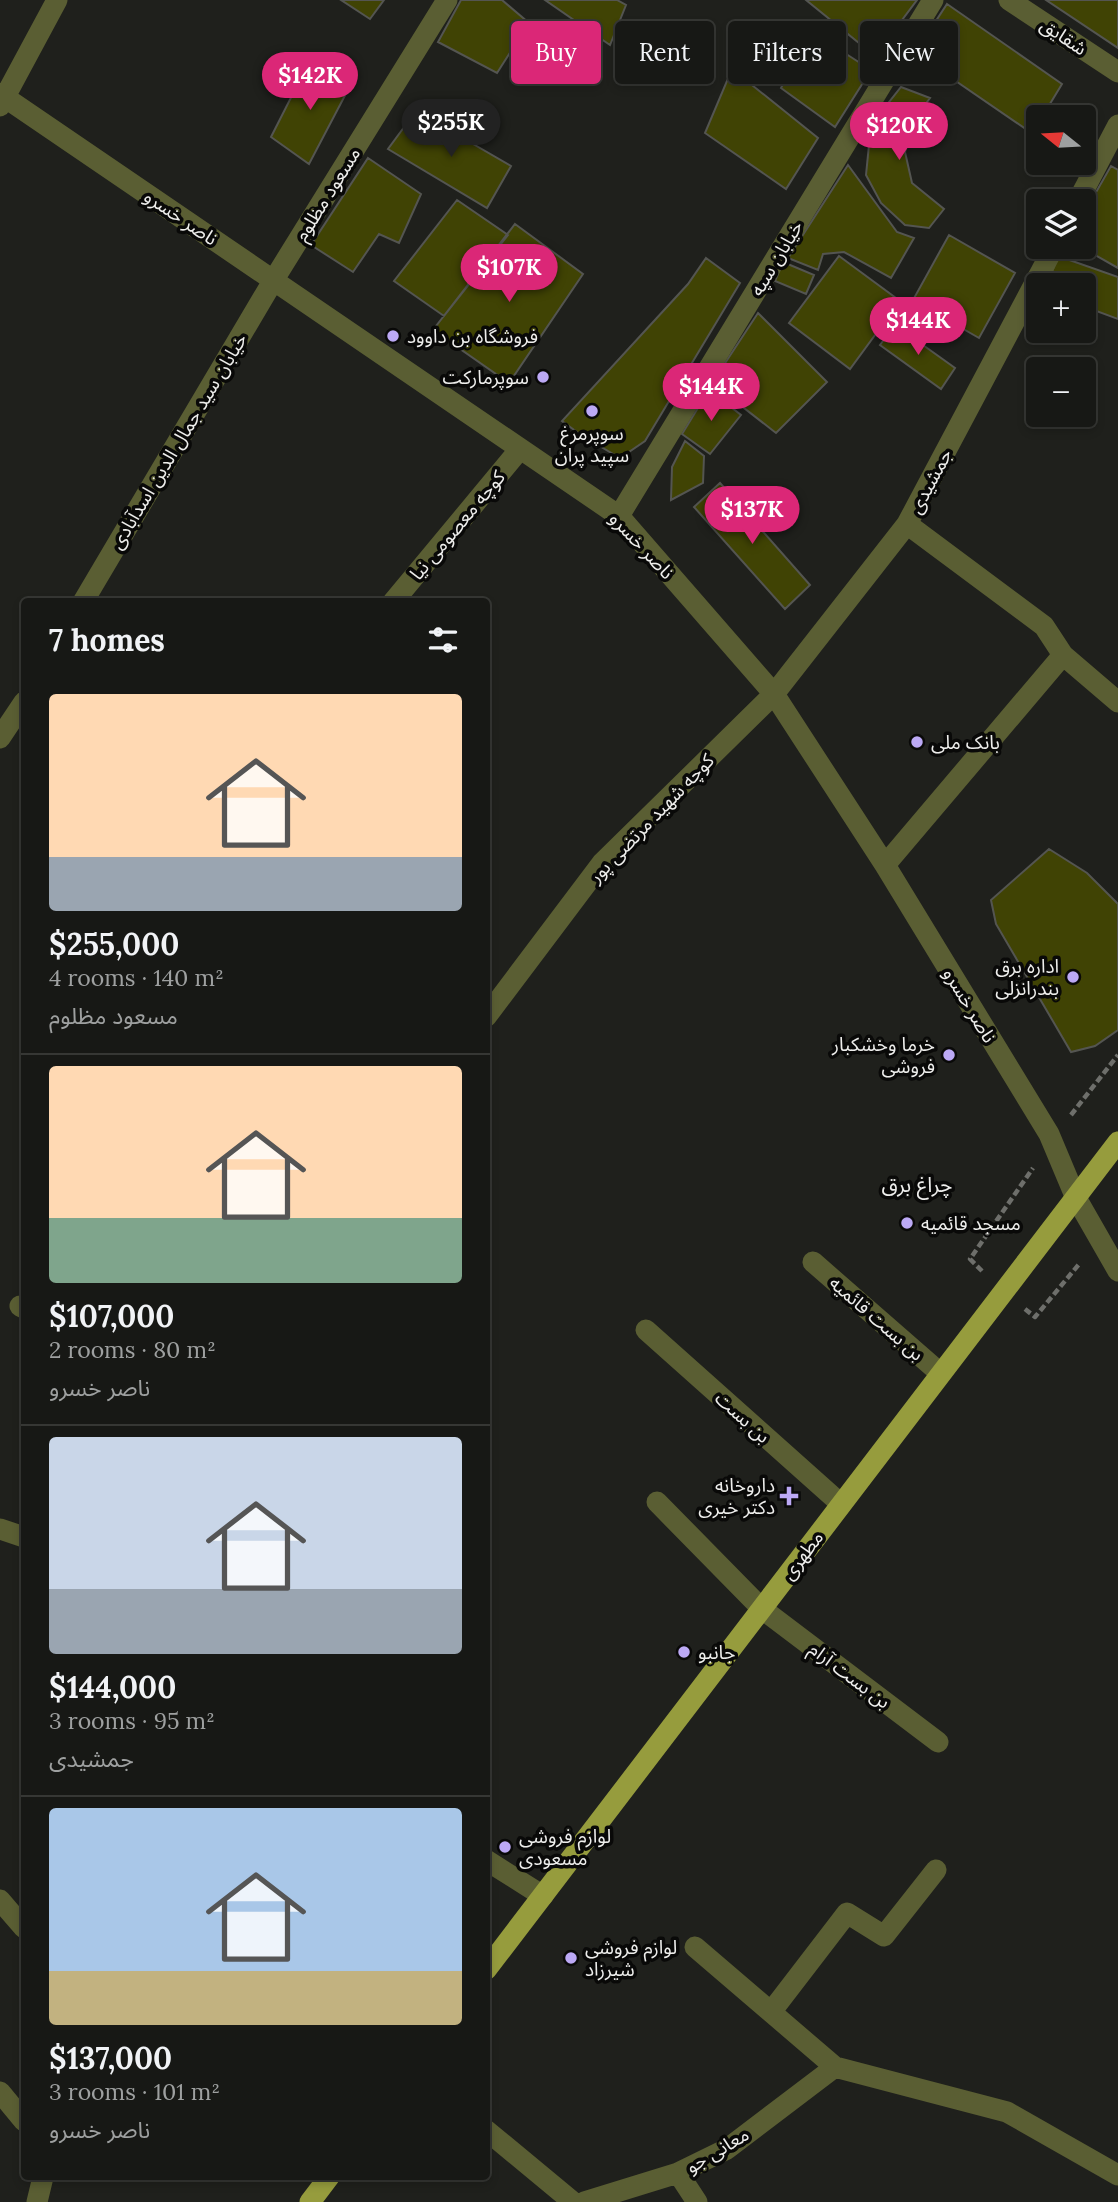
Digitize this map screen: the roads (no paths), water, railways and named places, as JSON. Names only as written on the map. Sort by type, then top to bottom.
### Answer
[{"type":"main road","name":"مطهری","points":[[490,1965],[1074,1196],[1118,1142]]},
{"type":"main road","points":[[310,2202],[327,2180]]},
{"type":"street","points":[[2,99],[57,0]]},
{"type":"street","name":"مسعود مظلوم","points":[[273,281],[447,0]]},
{"type":"street","name":"خیابان سپه","points":[[619,516],[933,0]]},
{"type":"street","name":"شقایق","points":[[1009,0],[1118,72]]},
{"type":"street","name":"ناصر خسرو","points":[[2,99],[619,516],[774,694],[885,865],[1049,1134],[1074,1196],[1118,1271]]},
{"type":"street","points":[[1084,189],[1118,125]]},
{"type":"street","name":"جمشیدی","points":[[774,694],[907,524],[1048,259]]},
{"type":"street","name":"خیابان سید جمال الدین اسدآبادی","points":[[85,598],[273,281]]},
{"type":"street","name":"کوچه معصومی نیا","points":[[396,598],[520,449]]},
{"type":"street","points":[[907,524],[1044,625],[1063,655],[1118,702]]},
{"type":"street","points":[[885,865],[1063,655]]},
{"type":"street","name":"کوچه شهید مرتضی پور","points":[[490,1012],[602,863],[774,694]]},
{"type":"street","points":[[0,738],[21,706]]},
{"type":"street","name":"بن بست قائمیه","points":[[813,1262],[940,1373]]},
{"type":"street","name":"بن بست","points":[[646,1330],[841,1504]]},
{"type":"street","name":"بن بست آرام","points":[[657,1502],[761,1608],[938,1742]]},
{"type":"street","points":[[0,1529],[21,1536]]},
{"type":"street","points":[[490,1863],[543,1896]]},
{"type":"street","points":[[771,2012],[847,1913],[884,1936],[936,1870]]},
{"type":"street","points":[[0,1900],[21,1924]]},
{"type":"street","points":[[695,1947],[835,2067],[1007,2112],[1118,2175]]},
{"type":"street","name":"معانی جو","points":[[584,2202],[678,2173],[727,2149],[835,2067]]},
{"type":"street","points":[[0,2092],[21,2117]]},
{"type":"street","points":[[490,2133],[573,2202]]},
{"type":"street","points":[[678,2173],[697,2202]]},
{"type":"street","points":[[37,2202],[42,2180]]},
{"type":"place","name":"فروشگاه بن داوود","points":[[393,336]]},
{"type":"place","name":"سوپرمارکت","points":[[543,377]]},
{"type":"place","name":"سوپرمرغ سپید پران","points":[[592,411]]},
{"type":"place","name":"بانک ملی","points":[[917,742]]},
{"type":"place","name":"اداره برق بندرانزلی","points":[[1073,977]]},
{"type":"place","name":"خرما وخشکبار فروشی","points":[[949,1055]]},
{"type":"place","name":"مسجد قائمیه","points":[[907,1223]]},
{"type":"place","name":"داروخانه دکتر خیری","points":[[789,1496]]},
{"type":"place","name":"جانبو","points":[[684,1652]]},
{"type":"place","name":"لوازم فروشی مسعودی","points":[[505,1847]]},
{"type":"place","name":"لوازم فروشی شیرزاد","points":[[571,1958]]},
{"type":"district","name":"چراغ برق","points":[[917,1185]]}]
